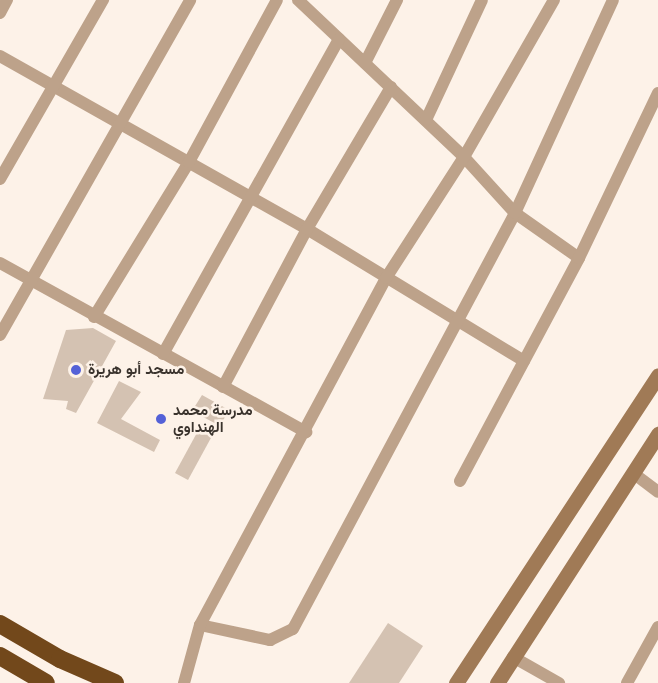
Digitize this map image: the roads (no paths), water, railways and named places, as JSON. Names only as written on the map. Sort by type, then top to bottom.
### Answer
[{"type":"highway","points":[[0,624],[60,659],[115,683]]},
{"type":"highway","points":[[0,656],[46,683]]},
{"type":"main road","points":[[456,683],[658,375]]},
{"type":"main road","points":[[497,683],[658,434]]},
{"type":"street","points":[[0,13],[7,0]]},
{"type":"street","points":[[0,179],[103,0]]},
{"type":"street","points":[[0,335],[190,0]]},
{"type":"street","points":[[94,317],[189,162],[277,0]]},
{"type":"street","points":[[365,63],[397,0]]},
{"type":"street","points":[[426,120],[482,0]]},
{"type":"street","points":[[184,683],[200,626],[306,432],[386,278],[464,157],[554,0]]},
{"type":"street","points":[[200,626],[270,640],[293,629],[515,213],[613,0]]},
{"type":"street","points":[[300,1],[464,157],[515,213],[579,258]]},
{"type":"street","points":[[163,354],[249,196],[339,39]]},
{"type":"street","points":[[0,56],[307,228],[524,361]]},
{"type":"street","points":[[223,387],[307,228],[390,87]]},
{"type":"street","points":[[460,481],[579,258],[658,93]]},
{"type":"street","points":[[0,264],[32,279],[94,317],[306,432]]},
{"type":"street","points":[[633,473],[658,492]]},
{"type":"street","points":[[627,683],[658,627]]},
{"type":"street","points":[[513,657],[559,683]]},
{"type":"place","name":"مسجد أبو هريرة","points":[[76,370]]},
{"type":"place","name":"مدرسة محمد الهنداوي","points":[[161,419]]}]
